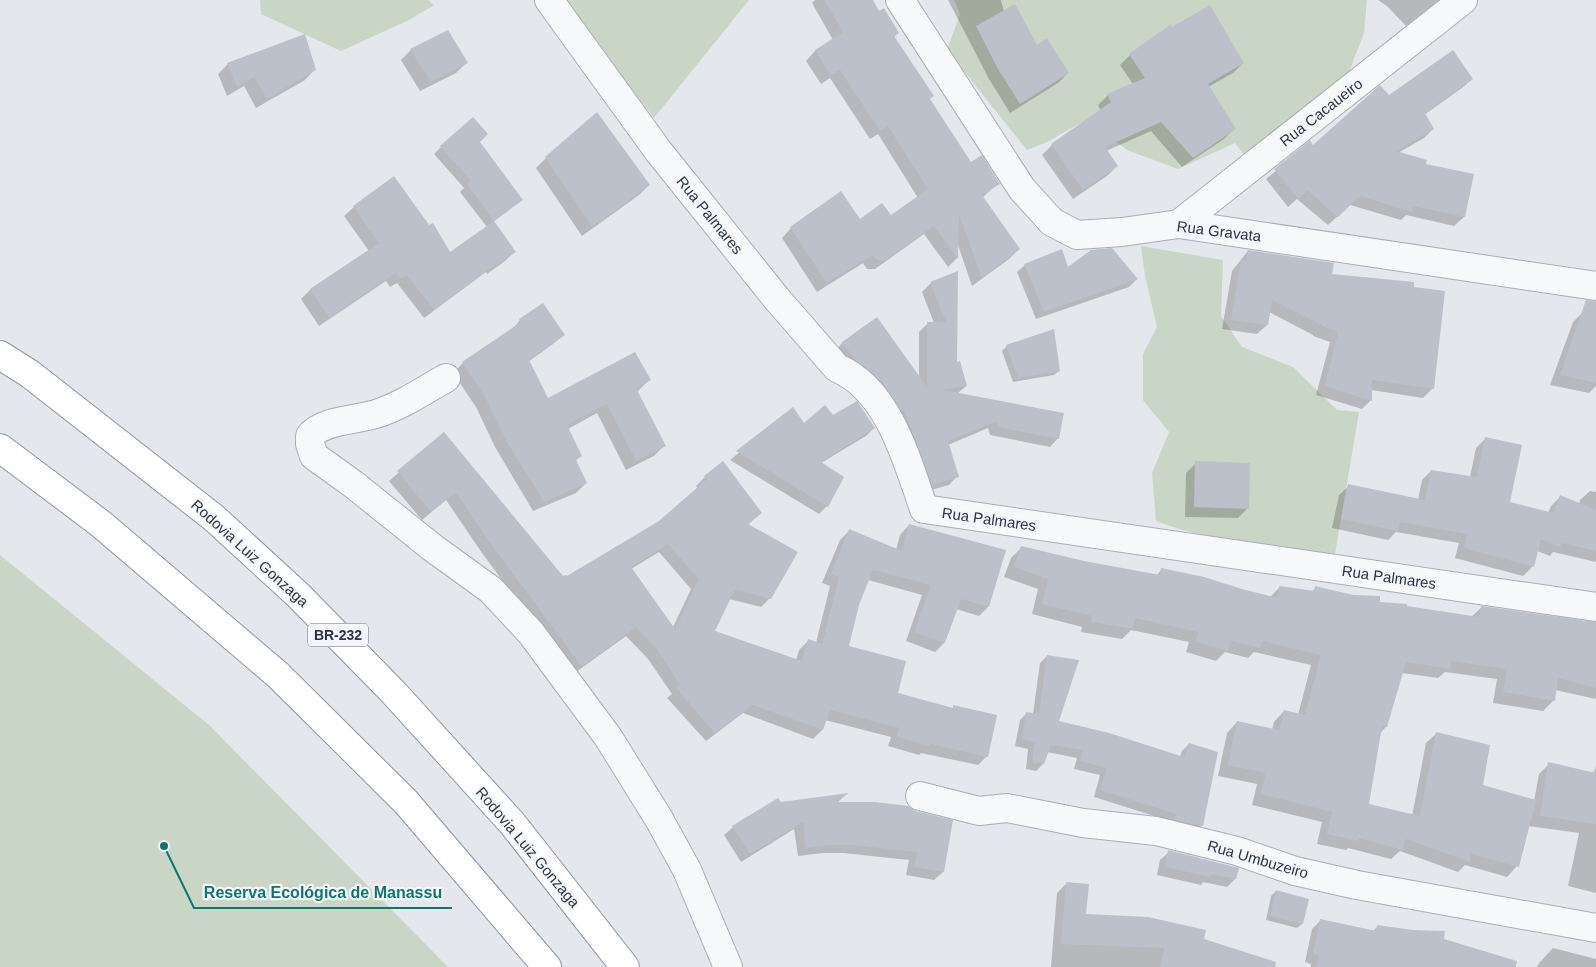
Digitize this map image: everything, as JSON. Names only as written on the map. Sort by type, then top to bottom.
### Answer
[{"type":"highway","name":"Rodovia Luiz Gonzaga","points":[[0,355],[37,380],[214,518],[298,595],[394,693],[512,823],[625,967]]},
{"type":"highway","points":[[0,448],[100,524],[278,675],[406,802],[548,967]]},
{"type":"street","name":"Rua Palmares","points":[[549,0],[660,152],[777,299],[837,368],[850,374],[869,392],[900,441],[924,509],[1596,607]]},
{"type":"street","name":"Rua Gravata","points":[[900,0],[1022,189],[1052,222],[1077,235],[1122,232],[1179,224],[1596,286]]},
{"type":"street","name":"Rua Cacaueiro","points":[[1179,224],[1463,0]]},
{"type":"street","points":[[446,378],[394,408],[322,426],[310,436],[310,444],[314,456],[353,484],[432,548],[491,590],[531,633],[608,737],[659,819],[687,870],[728,967]]},
{"type":"street","name":"Rua Umbuzeiro","points":[[920,796],[979,811],[1007,808],[1083,823],[1156,831],[1237,851],[1295,871],[1357,885],[1596,928]]},
{"type":"green space","points":[[260,0],[428,0],[434,5],[409,20],[341,51],[261,14]]},
{"type":"green space","points":[[563,0],[749,0],[654,118]]},
{"type":"green space","points":[[954,0],[1367,0],[1364,33],[1344,85],[1245,156],[1235,143],[1178,169],[1127,150],[1086,120],[1045,143],[1027,150],[947,50],[960,14]]},
{"type":"green space","points":[[1141,246],[1223,260],[1221,316],[1242,347],[1293,367],[1337,410],[1359,412],[1335,554],[1222,539],[1156,521],[1152,473],[1169,432],[1143,400],[1143,354],[1157,327],[1145,276]]},
{"type":"green space","points":[[0,555],[209,725],[448,967],[0,967]]},
{"type":"building","points":[[824,0],[873,0],[879,11],[884,8],[899,33],[894,36],[934,96],[930,99],[971,162],[982,155],[1000,184],[982,195],[1020,249],[982,278],[959,214],[958,259],[934,226],[886,260],[877,260],[873,255],[827,283],[790,227],[841,191],[860,219],[882,203],[891,215],[928,189],[888,126],[880,131],[840,70],[830,75],[815,50],[843,32]]},
{"type":"building","points":[[1015,4],[1037,45],[1047,38],[1069,73],[1020,104],[998,69],[976,26]]},
{"type":"building","points":[[1210,5],[1244,63],[1208,84],[1236,129],[1193,158],[1161,122],[1105,147],[1118,166],[1083,190],[1051,144],[1111,102],[1107,94],[1145,78],[1129,54],[1170,25],[1172,27]]},
{"type":"building","points":[[448,30],[468,63],[431,82],[410,49]]},
{"type":"building","points":[[305,34],[316,70],[267,99],[254,77],[237,87],[227,63]]},
{"type":"building","points":[[1453,50],[1473,79],[1425,113],[1434,129],[1396,151],[1427,160],[1426,164],[1474,174],[1465,217],[1413,206],[1412,212],[1360,196],[1338,217],[1307,190],[1298,199],[1274,169],[1310,140],[1313,145],[1380,85],[1389,95]]},
{"type":"building","points":[[597,112],[650,185],[592,227],[545,157]]},
{"type":"building","points":[[473,117],[488,134],[480,142],[523,200],[494,221],[467,184],[471,181],[440,146]]},
{"type":"building","points":[[394,176],[429,225],[433,223],[450,252],[494,221],[516,252],[496,264],[434,310],[407,275],[400,279],[396,273],[329,318],[310,289],[379,243],[353,206]]},
{"type":"building","points":[[1112,248],[1138,279],[1044,312],[1024,264],[1062,249],[1068,267],[1091,250]]},
{"type":"building","points":[[1248,250],[1334,263],[1332,274],[1414,282],[1414,287],[1445,291],[1434,389],[1372,380],[1372,401],[1325,386],[1338,332],[1322,326],[1272,300],[1268,325],[1231,320],[1241,260],[1246,261]]},
{"type":"building","points":[[958,271],[957,362],[960,361],[967,386],[943,390],[1064,413],[1059,439],[998,427],[997,421],[948,441],[959,477],[932,485],[904,410],[902,412],[881,381],[856,361],[842,342],[877,317],[927,387],[927,322],[946,322],[930,282]]},
{"type":"building","points":[[1586,300],[1596,301],[1596,383],[1560,375]]},
{"type":"building","points":[[543,303],[565,335],[529,360],[548,398],[635,352],[651,380],[636,388],[666,446],[636,461],[607,404],[567,425],[582,456],[576,460],[587,483],[544,502],[504,437],[485,397],[462,362],[521,322],[519,319]]},
{"type":"building","points":[[1054,329],[1060,371],[1018,378],[1006,345]]},
{"type":"building","points":[[857,401],[875,428],[821,462],[844,477],[828,507],[736,451],[793,407],[804,423],[825,405],[833,415]]},
{"type":"building","points":[[444,432],[563,576],[567,576],[659,521],[707,479],[704,476],[723,461],[762,513],[748,524],[798,552],[771,599],[735,589],[715,631],[802,661],[808,639],[822,644],[839,577],[831,574],[849,529],[902,551],[909,524],[1006,550],[989,607],[961,599],[945,643],[914,632],[931,585],[873,570],[859,605],[849,646],[906,661],[898,693],[953,708],[953,705],[997,715],[988,757],[930,744],[930,746],[897,737],[899,728],[830,710],[823,730],[753,705],[715,733],[676,688],[680,685],[657,649],[636,627],[582,667],[491,544],[456,492],[431,512],[397,471]],"holes":[[[668,544],[699,579],[675,629],[631,567]]]},
{"type":"building","points":[[1485,437],[1522,445],[1510,502],[1553,513],[1560,495],[1596,510],[1596,551],[1562,543],[1560,547],[1541,539],[1534,567],[1464,548],[1467,534],[1400,522],[1398,531],[1341,519],[1348,484],[1425,500],[1431,470],[1477,477]]},
{"type":"building","points":[[1195,461],[1250,463],[1249,509],[1194,507]]},
{"type":"building","points":[[1021,546],[1084,561],[1160,575],[1161,568],[1204,577],[1278,598],[1279,586],[1314,591],[1315,586],[1353,595],[1380,596],[1380,602],[1407,604],[1407,606],[1479,617],[1481,606],[1596,622],[1596,688],[1558,678],[1555,701],[1503,692],[1507,669],[1451,661],[1450,669],[1406,662],[1387,727],[1382,726],[1369,804],[1420,816],[1436,732],[1490,745],[1483,785],[1536,800],[1519,867],[1471,854],[1470,862],[1406,839],[1403,850],[1358,838],[1358,841],[1327,834],[1332,812],[1261,794],[1266,773],[1228,765],[1237,721],[1279,730],[1284,710],[1305,715],[1321,655],[1262,641],[1260,648],[1231,641],[1228,651],[1196,642],[1198,632],[1135,618],[1133,629],[1091,622],[1092,616],[1042,604],[1048,579],[1014,567]]},
{"type":"building","points":[[1047,655],[1079,660],[1059,721],[1109,733],[1184,757],[1189,743],[1218,752],[1203,826],[1175,820],[1176,814],[1100,790],[1107,768],[1080,761],[1083,750],[1051,745],[1044,764],[1032,762],[1035,742],[1022,739],[1026,712],[1039,714]]},
{"type":"building","points":[[1548,762],[1596,773],[1596,824],[1540,816]]},
{"type":"building","points":[[849,793],[835,802],[875,802],[908,806],[916,811],[953,820],[944,872],[914,867],[917,852],[852,845],[806,848],[803,822],[750,854],[732,826],[778,798],[781,802]]},
{"type":"building","points":[[1168,850],[1239,868],[1236,879],[1211,874],[1210,877],[1165,867]]},
{"type":"building","points":[[1066,882],[1089,884],[1086,914],[1148,917],[1206,930],[1204,939],[1276,962],[1275,967],[1160,967],[1164,948],[1061,944]]},
{"type":"building","points":[[1276,890],[1309,899],[1303,924],[1270,916]]},
{"type":"building","points":[[1320,919],[1376,931],[1377,925],[1413,930],[1445,931],[1444,939],[1517,961],[1516,967],[1317,967],[1319,955],[1313,954]]},
{"type":"place","name":"Reserva Ecológica de Manassu","points":[[164,846]]}]
